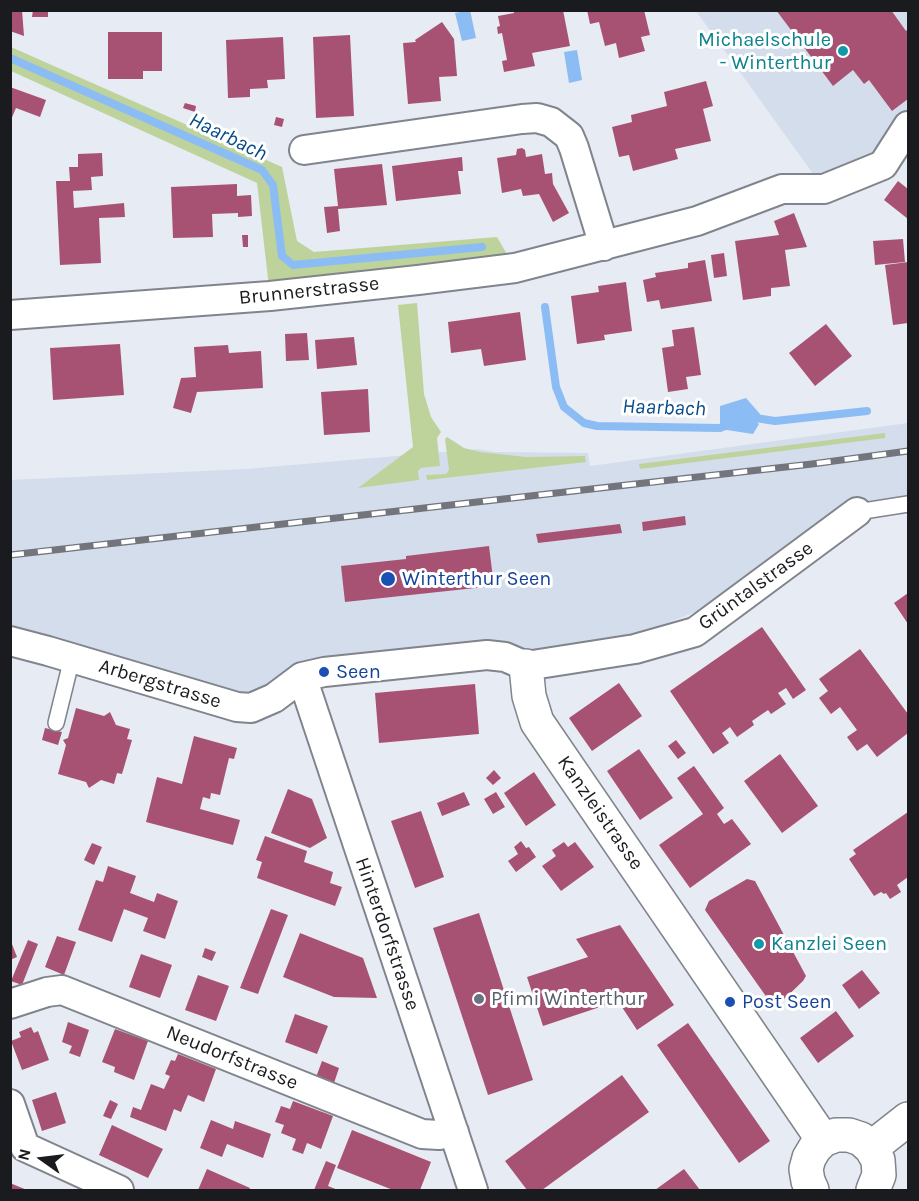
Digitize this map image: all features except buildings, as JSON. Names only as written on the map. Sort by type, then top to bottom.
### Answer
[{"type":"street","points":[[304,150],[522,119],[537,118],[551,122],[568,136],[574,148],[604,246]]},
{"type":"street","name":"Brunnerstrasse","points":[[10,315],[270,296],[515,268],[697,221],[782,189],[824,189],[883,165],[909,126]]},
{"type":"street","name":"Grüntalstrasse","points":[[526,666],[635,649],[694,632],[857,512]]},
{"type":"street","name":"Arbergstrasse","points":[[10,641],[237,707],[251,708],[274,698],[302,677]]},
{"type":"street","points":[[302,677],[324,672],[487,655],[505,657],[526,666]]},
{"type":"street","name":"Kanzleistrasse","points":[[526,666],[529,696],[537,722],[823,1140]]},
{"type":"street","name":"Hinterdorfstrasse","points":[[302,677],[473,1191]]},
{"type":"street","name":"Neudorfstrasse","points":[[10,1004],[47,992],[62,990],[422,1134],[439,1135],[454,1132]]},
{"type":"street","points":[[10,1104],[25,1147],[119,1191]]},
{"type":"street","points":[[871,1148],[909,1119]]},
{"type":"street","points":[[812,1191],[806,1169],[809,1158],[823,1140],[836,1135],[849,1135],[861,1139],[871,1148],[878,1160],[879,1175],[873,1191]]},
{"type":"lane","name":"Grüntalstrasse","points":[[857,512],[909,504]]},
{"type":"lane","points":[[56,723],[72,658]]},
{"type":"shaded area","points":[[696,11],[908,11],[908,126],[883,165],[824,189]]},
{"type":"shaded area","points":[[908,423],[908,498],[841,509],[698,611],[612,644],[297,678],[238,695],[11,626],[10,480],[246,469],[477,449],[495,452],[588,453],[590,466]]},
{"type":"green space","points":[[11,47],[282,167],[297,241],[314,252],[497,237],[515,268],[270,296],[257,183],[11,71]]},
{"type":"green space","points":[[417,303],[424,394],[431,417],[441,432],[437,438],[440,466],[421,468],[418,471],[419,480],[358,488],[413,447],[398,305]]},
{"type":"green space","points":[[885,433],[885,438],[640,469],[639,464]]},
{"type":"green space","points":[[447,437],[464,448],[480,452],[526,457],[585,456],[586,462],[427,480],[426,475],[446,474],[449,470],[445,439]]},
{"type":"water","points":[[470,10],[476,38],[462,41],[455,13]]},
{"type":"water","points":[[577,50],[582,80],[569,83],[564,52]]},
{"type":"water","points":[[746,398],[760,414],[757,422],[759,424],[753,434],[720,429],[720,406]]},
{"type":"waterway","name":"Haarbach","points":[[10,58],[262,170],[273,185],[282,256],[293,265],[482,247]]},
{"type":"waterway","name":"Haarbach","points":[[545,307],[556,387],[564,407],[584,423],[597,426],[720,428],[730,424]]},
{"type":"waterway","name":"Haarbach","points":[[749,417],[775,421],[867,411]]},
{"type":"railway","points":[[10,555],[812,464],[908,451]]},
{"type":"place","name":"Michaelschule - Winterthur","points":[[843,51]]},
{"type":"place","name":"Winterthur Seen","points":[[388,579]]},
{"type":"place","name":"Seen","points":[[324,672]]},
{"type":"place","name":"Kanzlei Seen","points":[[759,944]]},
{"type":"place","name":"Pfimi Winterthur","points":[[479,999]]},
{"type":"place","name":"Post Seen","points":[[730,1002]]}]
